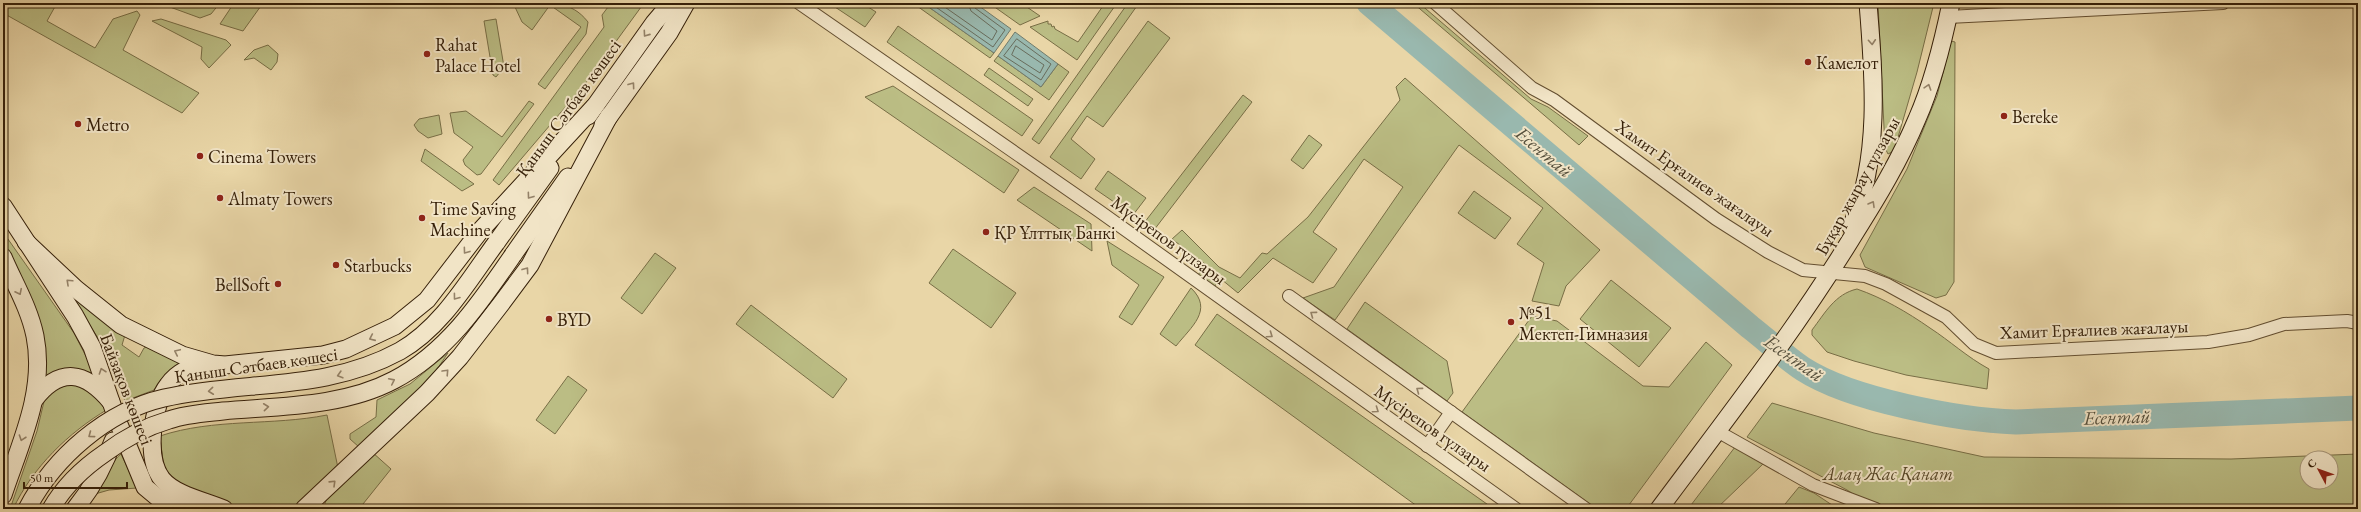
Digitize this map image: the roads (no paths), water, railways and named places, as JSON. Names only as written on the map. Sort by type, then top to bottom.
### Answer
[{"type":"main road","name":"Қаныш Сәтбаев көшесі","points":[[27,509],[33,496],[63,459],[82,442],[122,414],[163,398],[330,378],[359,369],[416,341],[442,316],[654,22],[671,3]]},
{"type":"main road","name":"Қаныш Сәтбаев көшесі","points":[[51,509],[57,499],[82,470],[118,443],[154,425],[196,414],[328,401],[367,392],[410,372],[445,344],[460,328],[514,255],[609,116],[669,33],[686,3]]},
{"type":"main road","name":"Бұқар жырау гүлзары","points":[[1830,273],[1854,220],[1869,167],[1874,68],[1868,3]]},
{"type":"main road","name":"Бұқар жырау гүлзары","points":[[1659,509],[1788,335],[1830,273],[1889,176],[1918,118],[1949,10]]},
{"type":"main road","points":[[26,242],[76,289],[121,325],[182,355],[213,364],[224,365],[323,355],[346,349],[395,326],[427,300],[480,230],[594,107]]},
{"type":"main road","points":[[311,507],[432,387],[460,357],[502,304],[530,265],[609,116]]},
{"type":"main road","points":[[1869,167],[1889,176]]},
{"type":"main road","name":"Байзақов көшесі","points":[[3,206],[92,347],[114,405],[118,422],[145,488],[156,497],[188,509]]},
{"type":"main road","points":[[3,257],[21,295],[35,336],[38,367],[34,400],[3,495]]},
{"type":"main road","points":[[213,364],[191,368],[168,385],[156,410],[152,453],[156,470],[167,485],[224,509]]},
{"type":"main road","points":[[34,400],[42,390],[58,378],[75,376],[84,379],[100,389],[114,405]]},
{"type":"main road","points":[[75,509],[105,465],[118,422]]},
{"type":"street","name":"Мүсірепов гүлзары","points":[[799,3],[1099,211],[1238,312],[1516,509]]},
{"type":"street","name":"Хамит Ерғалиев жағалауы","points":[[1435,3],[1532,88],[1554,100],[1716,220],[1803,270],[1865,276],[1886,284],[1946,317],[1974,344],[1996,354],[2208,342],[2250,335],[2284,324],[2347,321],[2358,322]]},
{"type":"street","points":[[1949,10],[2223,3]]},
{"type":"street","name":"Мүсірепов гүлзары","points":[[1289,296],[1586,509]]},
{"type":"street","points":[[1427,446],[1451,412]]},
{"type":"street","points":[[1718,431],[1813,485],[1876,509]]},
{"type":"water","points":[[923,3],[975,3],[1011,29],[994,53]]},
{"type":"water","points":[[1015,32],[1058,64],[1041,87],[998,56]]},
{"type":"waterway","name":"Есентай","points":[[1369,3],[1750,327],[1796,364],[1824,380],[1876,399],[1936,413],[2016,422],[2358,408]]},
{"type":"place","name":"Rahat Palace Hotel","points":[[427,54]]},
{"type":"place","name":"Камелот","points":[[1808,62]]},
{"type":"place","name":"Bereke","points":[[2004,116]]},
{"type":"place","name":"Metro","points":[[78,124]]},
{"type":"place","name":"Cinema Towers","points":[[200,156]]},
{"type":"place","name":"Almaty Towers","points":[[220,198]]},
{"type":"place","name":"Time Saving Machine","points":[[422,218]]},
{"type":"place","name":"ҚР Ұлттық Банкі","points":[[986,232]]},
{"type":"place","name":"Starbucks","points":[[336,265]]},
{"type":"place","name":"BellSoft","points":[[278,284]]},
{"type":"place","name":"BYD","points":[[549,319]]},
{"type":"place","name":"№51 Мектеп-Гимназия","points":[[1511,322]]},
{"type":"park label","name":"Алаң Жас Қанат","points":[[1888,473]]}]
